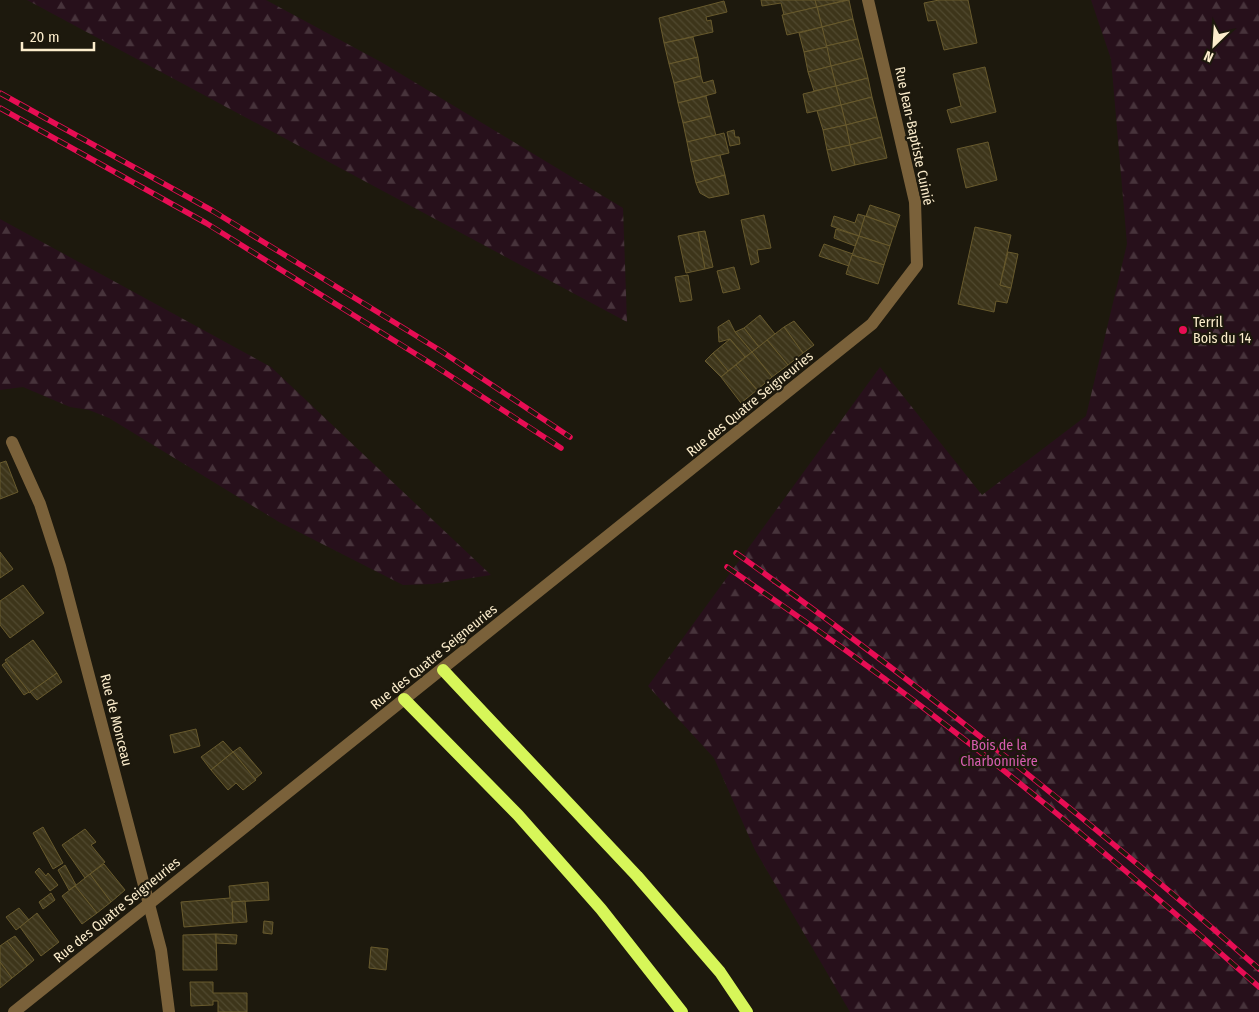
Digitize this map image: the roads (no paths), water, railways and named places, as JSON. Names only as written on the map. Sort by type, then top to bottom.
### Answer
[{"type":"main road","points":[[442,670],[637,876],[720,972],[746,1012]]},
{"type":"main road","points":[[404,699],[518,815],[601,909],[682,1012]]},
{"type":"street","name":"Rue Jean-Baptiste Cuinié","points":[[868,0],[915,202],[917,265],[872,324]]},
{"type":"street","name":"Rue des Quatre Seigneuries","points":[[14,1012],[872,324]]},
{"type":"street","name":"Rue de Monceau","points":[[12,442],[40,504],[60,566],[149,904],[160,950],[169,1012]]},
{"type":"railway","points":[[0,93],[213,211],[441,351],[570,437]]},
{"type":"railway","points":[[0,108],[206,223],[435,366],[561,448]]},
{"type":"railway","points":[[736,553],[871,652],[1003,754],[1132,860],[1259,969]]},
{"type":"railway","points":[[727,567],[833,641],[1006,772],[1109,857],[1259,987]]},
{"type":"place","name":"Terril Bois du 14","points":[[1183,330]]},
{"type":"park label","name":"Bois de la Charbonnière","points":[[999,754]]}]
